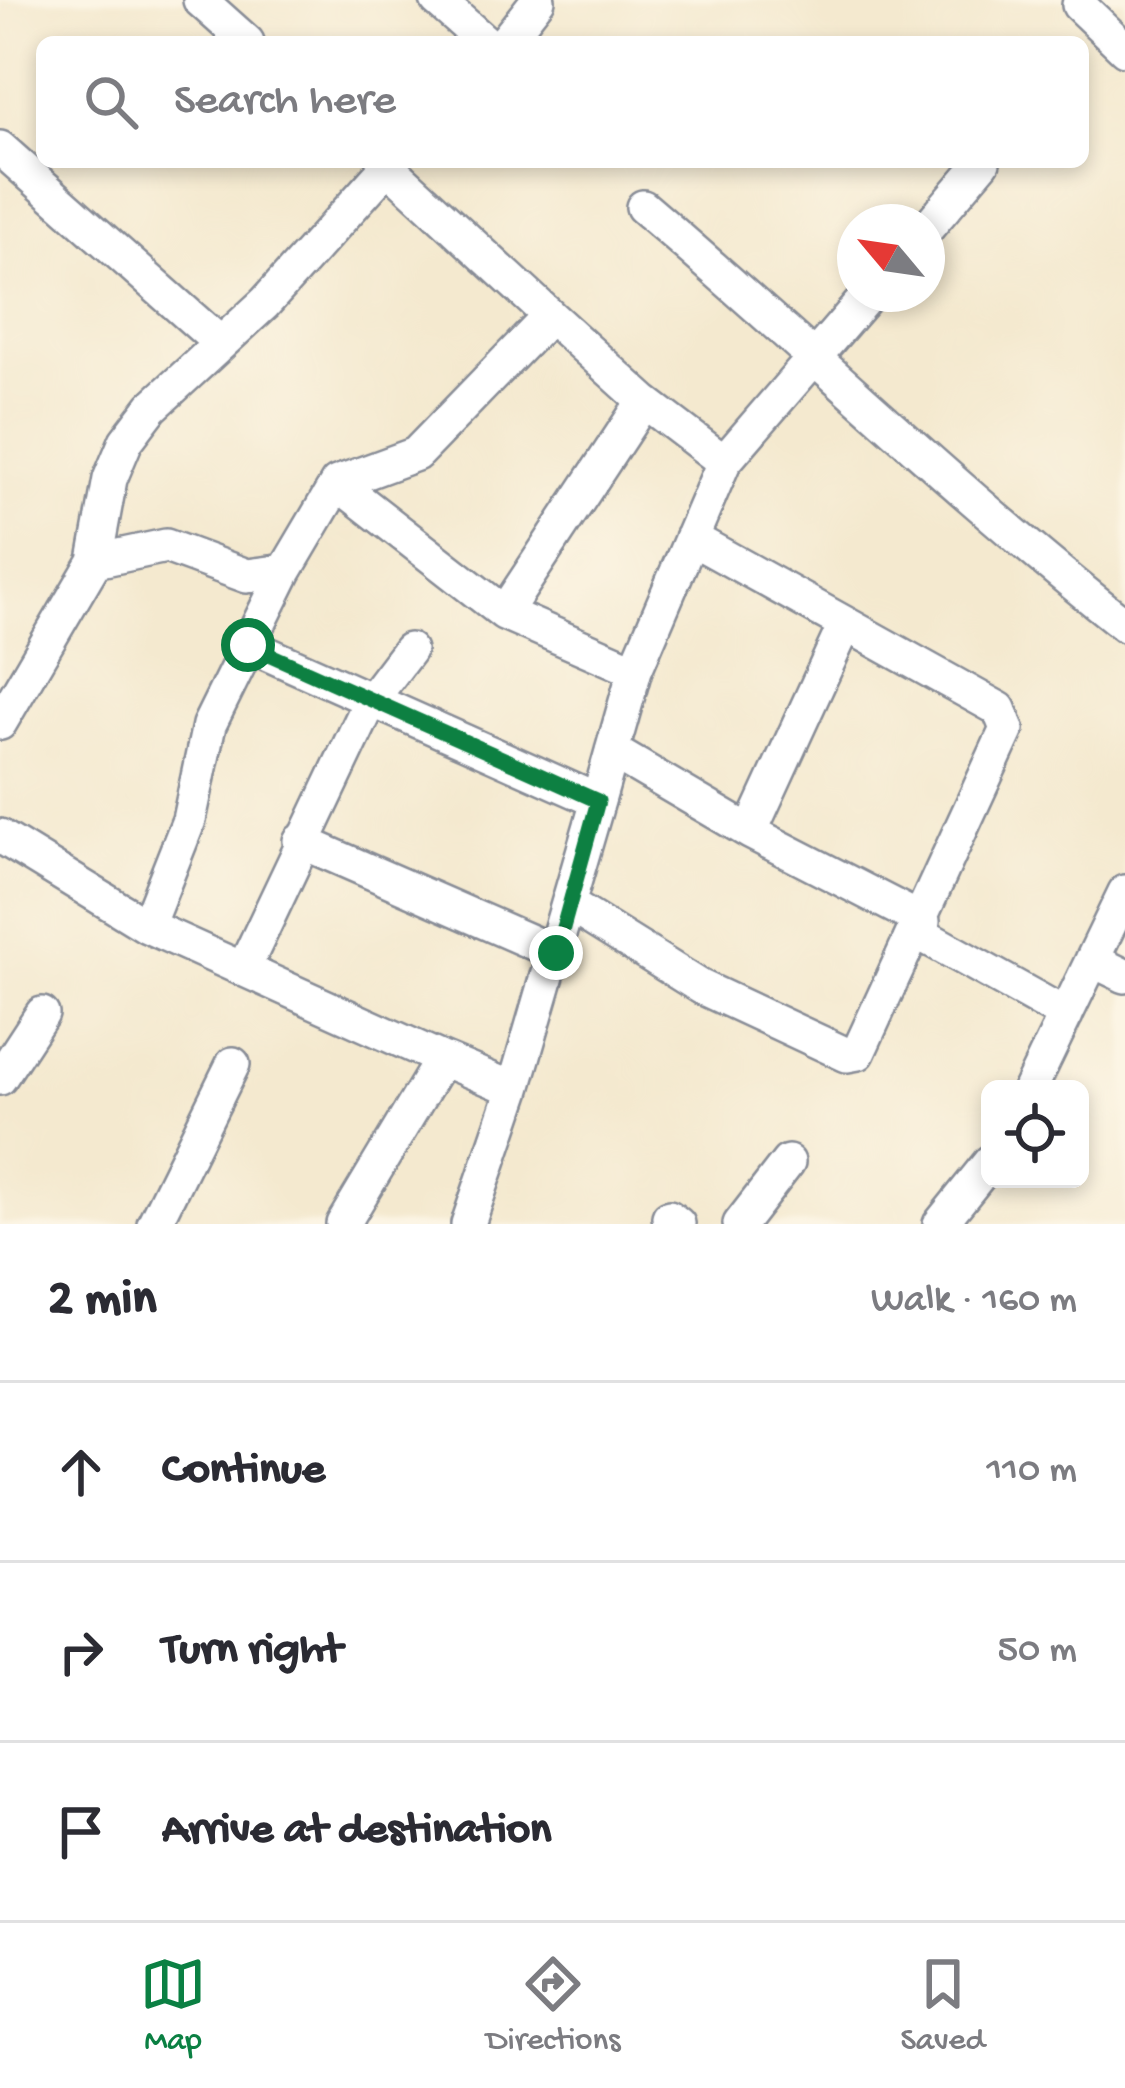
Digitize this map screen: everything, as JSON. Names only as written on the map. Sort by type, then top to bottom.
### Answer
[{"type":"street","points":[[200,0],[240,36]]},
{"type":"street","points":[[437,0],[478,36]]},
{"type":"street","points":[[510,36],[538,0]]},
{"type":"street","points":[[1078,3],[1080,36]]},
{"type":"street","points":[[1078,3],[1125,49]]},
{"type":"street","points":[[0,148],[220,343]]},
{"type":"street","points":[[0,723],[95,561],[110,479],[126,441],[152,407],[266,303],[384,168]]},
{"type":"street","points":[[392,168],[644,401],[724,462]]},
{"type":"street","points":[[945,207],[978,168]]},
{"type":"street","points":[[643,207],[818,356],[1046,563],[1125,625]]},
{"type":"street","points":[[468,1224],[556,953],[634,670],[724,462],[854,312]]},
{"type":"street","points":[[147,926],[189,820],[208,725],[285,571],[337,483],[416,454],[550,316]]},
{"type":"street","points":[[504,613],[644,401]]},
{"type":"street","points":[[337,483],[504,613],[634,670]]},
{"type":"street","points":[[568,904],[701,987],[847,1055],[865,1046],[1008,721],[999,710],[691,538]]},
{"type":"street","points":[[95,561],[166,546],[247,577],[285,571]]},
{"type":"street","points":[[750,832],[845,625]]},
{"type":"street","points":[[248,645],[598,801]]},
{"type":"street","points":[[244,968],[370,700],[409,650]]},
{"type":"street","points":[[612,751],[1066,1015]]},
{"type":"street","points":[[0,836],[147,926],[514,1089]]},
{"type":"street","points":[[300,841],[556,953]]},
{"type":"street","points":[[1034,1080],[1125,892]]},
{"type":"street","points":[[1092,960],[1125,976]]},
{"type":"street","points":[[0,1078],[42,1015]]},
{"type":"street","points":[[344,1224],[442,1059]]},
{"type":"street","points":[[154,1224],[233,1064]]},
{"type":"street","points":[[740,1224],[788,1162]]},
{"type":"street","points":[[940,1224],[981,1173]]},
{"type":"route","points":[[248,645],[598,801],[556,953]]}]
